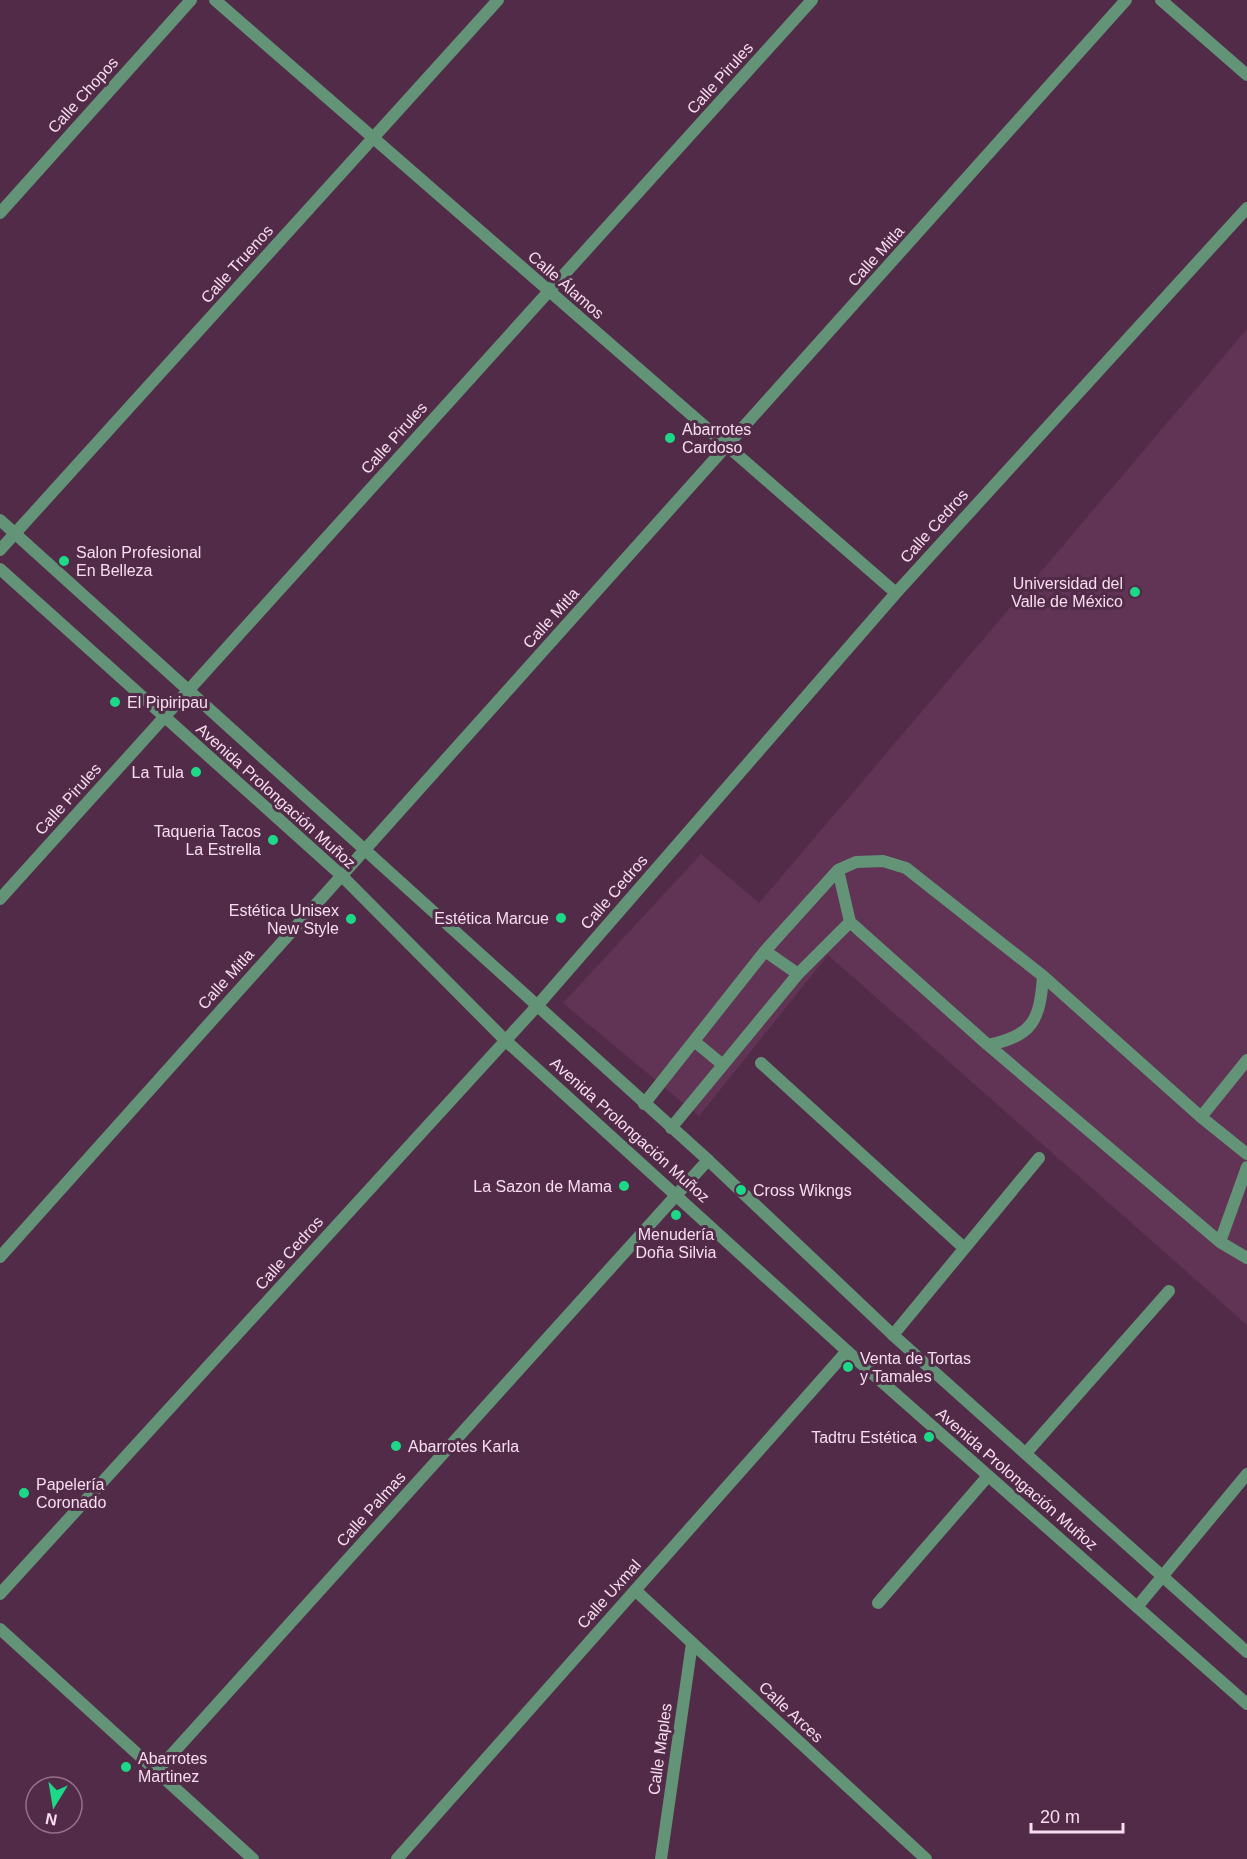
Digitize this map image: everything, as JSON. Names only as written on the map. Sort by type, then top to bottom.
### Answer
[{"type":"street","name":"Calle Chopos","points":[[0,213],[191,0]]},
{"type":"street","name":"Calle Álamos","points":[[215,0],[896,593]]},
{"type":"street","name":"Calle Truenos","points":[[0,550],[498,0]]},
{"type":"street","name":"Calle Pirules","points":[[0,898],[812,0]]},
{"type":"street","name":"Calle Mitla","points":[[0,1257],[1126,0]]},
{"type":"street","points":[[1161,0],[1247,75]]},
{"type":"street","name":"Calle Cedros","points":[[0,1594],[537,1006],[896,593],[1247,208]]},
{"type":"street","name":"Avenida Prolongación Muñoz","points":[[0,520],[708,1161],[893,1335],[1247,1652]]},
{"type":"street","name":"Avenida Prolongación Muñoz","points":[[0,569],[341,875],[505,1040],[847,1351],[1247,1704]]},
{"type":"street","points":[[644,1104],[765,951],[838,870],[855,862],[883,861],[906,868],[1043,976],[1247,1155]]},
{"type":"street","points":[[838,870],[850,922],[988,1045],[1220,1242],[1247,1258]]},
{"type":"street","points":[[671,1128],[798,974],[850,922]]},
{"type":"street","points":[[765,951],[798,974]]},
{"type":"street","points":[[988,1045],[1013,1040],[1033,1024],[1041,1006],[1043,976]]},
{"type":"street","points":[[694,1041],[723,1065]]},
{"type":"street","points":[[1201,1117],[1247,1060]]},
{"type":"street","points":[[761,1063],[963,1247]]},
{"type":"street","points":[[893,1335],[963,1247],[1039,1158]]},
{"type":"street","name":"Calle Palmas","points":[[155,1773],[708,1161]]},
{"type":"street","points":[[1220,1242],[1247,1167]]},
{"type":"street","points":[[1026,1453],[1169,1291]]},
{"type":"street","name":"Calle Uxmal","points":[[397,1859],[847,1351]]},
{"type":"street","points":[[1137,1607],[1247,1474]]},
{"type":"street","points":[[878,1603],[988,1476]]},
{"type":"street","name":"Calle Arces","points":[[635,1590],[926,1859]]},
{"type":"street","points":[[0,1629],[155,1773],[253,1859]]},
{"type":"street","name":"Calle Maples","points":[[661,1859],[692,1643]]},
{"type":"shaded area","name":"Universidad del Valle de México","points":[[1247,329],[1247,1325],[828,955],[699,1116],[563,1003],[701,854],[759,903]]},
{"type":"place","name":"Abarrotes Cardoso","points":[[670,438]]},
{"type":"place","name":"Salon Profesional En Belleza","points":[[64,561]]},
{"type":"place","name":"Universidad del Valle de México","points":[[1135,592]]},
{"type":"place","name":"El Pipiripau","points":[[115,702]]},
{"type":"place","name":"La Tula","points":[[196,772]]},
{"type":"place","name":"Taqueria Tacos La Estrella","points":[[273,840]]},
{"type":"place","name":"Estética Marcue","points":[[561,918]]},
{"type":"place","name":"Estética Unisex New Style","points":[[351,919]]},
{"type":"place","name":"La Sazon de Mama","points":[[624,1186]]},
{"type":"place","name":"Cross Wikngs","points":[[741,1190]]},
{"type":"place","name":"Menudería Doña Silvia","points":[[676,1215]]},
{"type":"place","name":"Venta de Tortas y Tamales","points":[[848,1367]]},
{"type":"place","name":"Tadtru Estética","points":[[929,1437]]},
{"type":"place","name":"Abarrotes Karla","points":[[396,1446]]},
{"type":"place","name":"Papelería Coronado","points":[[24,1493]]},
{"type":"place","name":"Abarrotes Martinez","points":[[126,1767]]}]
